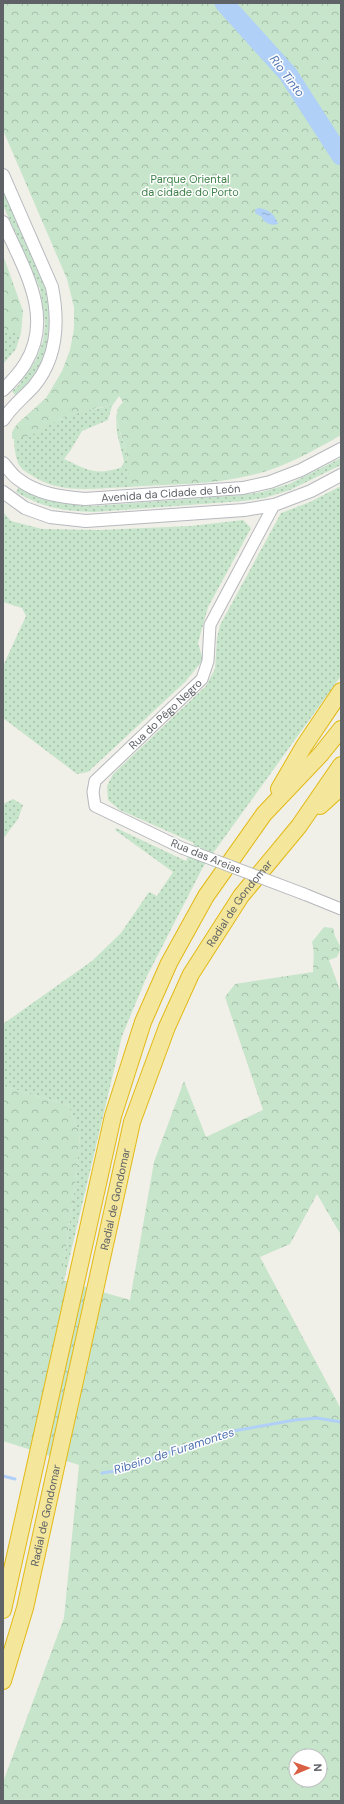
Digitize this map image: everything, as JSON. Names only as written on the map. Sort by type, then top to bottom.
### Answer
[{"type":"highway","points":[[264,814],[304,746],[341,691]]},
{"type":"highway","name":"Radial de Gondomar","points":[[4,1607],[113,1116],[143,1022],[169,963],[206,896],[264,814],[321,754],[341,729]]},
{"type":"highway","name":"Radial de Gondomar","points":[[3,1681],[25,1608],[132,1122],[167,1027],[191,974],[241,896],[299,826],[341,765]]},
{"type":"highway","points":[[299,826],[341,787]]},
{"type":"main road","points":[[3,176],[52,287],[56,306],[57,324],[51,353],[42,373],[34,385],[11,408],[3,420]]},
{"type":"main road","points":[[3,222],[33,291],[37,307],[38,323],[32,351],[26,363],[3,390]]},
{"type":"main road","name":"Avenida da Cidade de León","points":[[3,463],[17,478],[36,489],[60,497],[85,499],[243,488],[270,482],[301,470],[341,448]]},
{"type":"main road","name":"Avenida da Cidade de León","points":[[3,492],[25,508],[50,517],[86,522],[244,510],[274,505],[311,491],[341,475]]},
{"type":"street","name":"Rua do Pêgo Negro","points":[[95,806],[93,792],[95,781],[202,678],[208,661],[210,625],[274,505]]},
{"type":"street","name":"Rua das Areias","points":[[95,806],[182,848],[341,909]]},
{"type":"green space","name":"Parque Oriental da cidade do Porto","points":[[3,3],[341,3],[341,435],[309,453],[275,468],[252,475],[222,481],[128,487],[128,460],[116,417],[118,408],[123,402],[119,396],[112,406],[96,408],[62,418],[30,436],[12,439],[12,432],[17,424],[46,398],[62,371],[70,350],[74,329],[74,307],[67,279],[3,130]]},
{"type":"green space","points":[[3,188],[46,287],[49,299],[51,323],[47,347],[38,370],[32,380],[16,396],[12,391],[18,386],[36,360],[43,341],[45,323],[40,289],[3,205]]},
{"type":"green space","points":[[3,255],[23,311],[21,333],[3,331]]},
{"type":"green space","points":[[7,330],[21,333],[16,349],[3,364],[3,331]]},
{"type":"green space","points":[[112,406],[108,420],[82,431],[64,459],[85,469],[98,472],[122,467],[124,461],[117,433],[116,418],[128,460],[128,487],[90,489],[66,488],[42,481],[22,469],[19,465],[15,454],[14,438],[29,435],[56,421],[75,414]]},
{"type":"green space","points":[[341,458],[341,465],[290,490],[264,498],[243,501],[94,512],[54,508],[35,502],[16,492],[19,487],[28,492],[55,501],[94,506],[242,495],[262,492],[289,484]]},
{"type":"green space","points":[[341,486],[341,676],[203,867],[147,976],[122,1036],[64,1281],[61,1280],[76,1180],[80,1134],[68,1105],[3,1086],[3,1024],[92,961],[121,933],[149,892],[157,896],[173,872],[115,830],[116,828],[186,861],[194,843],[120,810],[108,800],[107,786],[113,774],[206,686],[215,669],[217,638],[220,625],[281,513],[310,502]]},
{"type":"green space","points":[[3,512],[11,521],[42,529],[99,530],[191,526],[243,520],[251,528],[208,607],[198,643],[203,660],[185,682],[88,772],[77,774],[3,718],[3,666],[26,616],[22,608],[3,602]]},
{"type":"green space","points":[[13,799],[23,805],[18,819],[3,839],[3,804]]},
{"type":"green space","points":[[324,927],[333,928],[341,948],[337,957],[329,960],[341,993],[341,1235],[317,1194],[290,1244],[260,1257],[341,1409],[341,1801],[91,1801],[3,1799],[3,1782],[64,1618],[79,1465],[3,1441],[3,1086],[68,1105],[80,1134],[76,1180],[61,1280],[130,1300],[154,1162],[184,1081],[206,1137],[263,1110],[225,997],[235,984],[313,972],[312,942]]},
{"type":"green space","points":[[3,1799],[87,1800],[91,1801],[3,1801]]},
{"type":"water","points":[[258,208],[271,213],[275,217],[278,224],[273,225],[266,223],[262,217],[255,213],[255,210]]},
{"type":"waterway","name":"Rio Tinto","points":[[224,3],[288,74],[341,156]]},
{"type":"waterway","name":"Ribeiro de Furamontes","points":[[102,1473],[122,1470],[222,1433],[295,1420],[317,1418],[341,1422]]},
{"type":"waterway","points":[[3,1476],[15,1479]]}]
